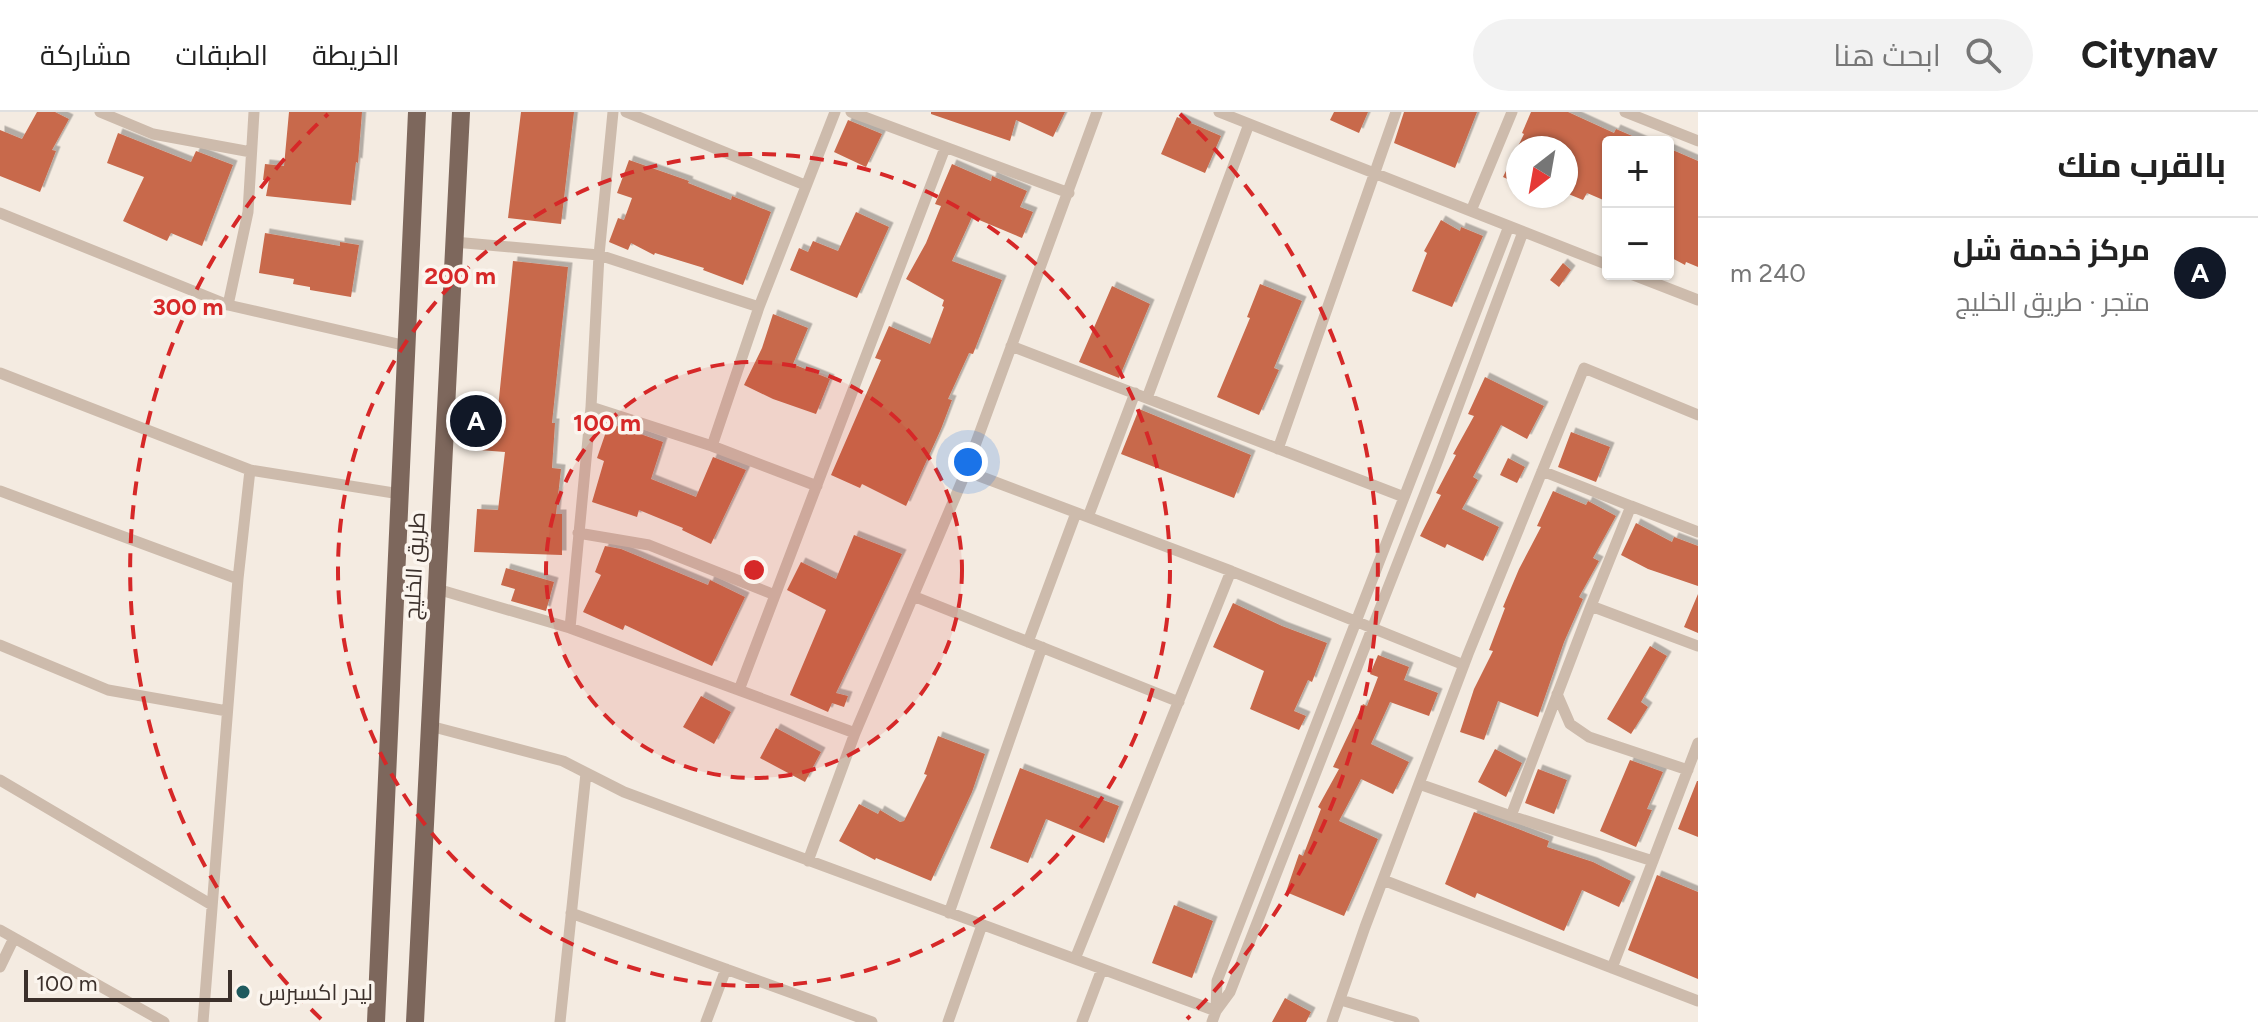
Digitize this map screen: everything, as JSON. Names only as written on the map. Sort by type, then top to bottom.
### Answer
[{"type":"main road","name":"طريق الخليج","points":[[376,1022],[417,112]]},
{"type":"main road","name":"طريق الخليج","points":[[415,1022],[461,112]]},
{"type":"street","points":[[100,112],[153,134],[251,152]]},
{"type":"street","points":[[228,305],[248,212],[254,112]]},
{"type":"street","points":[[570,628],[591,407],[599,255],[613,112]]},
{"type":"street","points":[[626,112],[805,185]]},
{"type":"street","points":[[712,446],[759,307],[835,112]]},
{"type":"street","points":[[851,112],[1069,193]]},
{"type":"street","points":[[808,861],[855,733],[966,471],[1097,112]]},
{"type":"street","points":[[1219,112],[1602,263]]},
{"type":"street","points":[[1278,449],[1396,112]]},
{"type":"street","points":[[1471,211],[1512,112]]},
{"type":"street","points":[[1625,112],[1698,141]]},
{"type":"street","points":[[1028,642],[1082,515],[1141,396],[1249,124]]},
{"type":"street","points":[[739,690],[945,148]]},
{"type":"street","points":[[0,213],[228,305],[407,346]]},
{"type":"street","points":[[1214,1016],[1217,981],[1509,226]]},
{"type":"street","points":[[1214,1016],[1230,992],[1523,232]]},
{"type":"street","points":[[454,242],[599,255],[759,307]]},
{"type":"street","points":[[1646,280],[1698,300]]},
{"type":"street","points":[[1011,346],[1404,497]]},
{"type":"street","points":[[1332,1022],[1464,665],[1584,368],[1698,415]]},
{"type":"street","points":[[0,373],[250,470],[400,494]]},
{"type":"street","points":[[591,407],[712,446],[817,486]]},
{"type":"street","points":[[203,1022],[238,579],[250,470]]},
{"type":"street","points":[[966,471],[1231,571],[1464,665]]},
{"type":"street","points":[[1542,471],[1698,532]]},
{"type":"street","points":[[0,491],[238,579]]},
{"type":"street","points":[[1511,816],[1631,506]]},
{"type":"street","points":[[578,533],[649,545],[775,595]]},
{"type":"street","points":[[1075,959],[1231,571]]},
{"type":"street","points":[[437,589],[570,628],[855,733]]},
{"type":"street","points":[[913,596],[1179,702]]},
{"type":"street","points":[[1591,606],[1698,646]]},
{"type":"street","points":[[0,645],[108,690],[227,711]]},
{"type":"street","points":[[949,913],[1042,647]]},
{"type":"street","points":[[1557,694],[1570,724],[1589,737],[1688,770]]},
{"type":"street","points":[[430,726],[563,761],[624,792],[1102,969],[1214,1016]]},
{"type":"street","points":[[1612,968],[1698,743]]},
{"type":"street","points":[[560,1022],[586,773]]},
{"type":"street","points":[[0,780],[212,905]]},
{"type":"street","points":[[1419,784],[1653,861]]},
{"type":"street","points":[[1383,880],[1698,1001]]},
{"type":"street","points":[[571,913],[872,1022]]},
{"type":"street","points":[[948,1022],[982,925]]},
{"type":"street","points":[[0,930],[164,1022]]},
{"type":"street","points":[[0,967],[14,938]]},
{"type":"street","points":[[706,1022],[726,969]]},
{"type":"street","points":[[1082,1022],[1102,969]]},
{"type":"street","points":[[1341,1000],[1414,1022]]},
{"type":"street","points":[[826,1022],[832,1007]]},
{"type":"building","points":[[37,112],[55,112],[69,119],[52,150],[56,151],[40,192],[0,176],[0,130],[22,139]]},
{"type":"building","points":[[289,112],[362,112],[351,205],[266,196],[269,180],[263,180],[265,164],[284,166]]},
{"type":"building","points":[[521,112],[574,112],[561,224],[508,218]]},
{"type":"building","points":[[931,112],[1065,112],[1053,137],[1016,120],[1010,141]]},
{"type":"building","points":[[1334,112],[1368,112],[1359,133],[1330,120]]},
{"type":"building","points":[[1404,112],[1477,112],[1455,168],[1394,143]]},
{"type":"building","points":[[1531,112],[1568,112],[1614,133],[1616,129],[1632,136],[1602,136],[1602,199],[1587,193],[1583,200],[1578,198],[1578,136],[1523,136]]},
{"type":"building","points":[[1177,117],[1221,136],[1205,173],[1161,154]]},
{"type":"building","points":[[848,120],[882,134],[866,167],[834,152]]},
{"type":"building","points":[[118,133],[191,162],[196,151],[233,165],[202,246],[171,233],[167,241],[123,221],[144,177],[107,163]]},
{"type":"building","points":[[1674,151],[1698,161],[1698,267],[1686,262],[1685,265],[1674,259]]},
{"type":"building","points":[[629,160],[731,200],[732,196],[771,212],[743,285],[704,268],[654,255],[631,243],[628,250],[609,242],[618,218],[624,220],[632,198],[617,193]]},
{"type":"building","points":[[952,164],[991,181],[992,176],[1027,191],[1020,207],[1033,212],[1022,238],[972,217],[952,261],[1002,280],[973,354],[969,353],[948,399],[952,400],[941,429],[906,506],[862,484],[860,488],[831,475],[881,360],[875,358],[889,326],[930,344],[944,300],[906,279],[926,243],[941,206],[935,204]]},
{"type":"building","points":[[856,212],[889,227],[857,298],[790,270],[799,248],[808,252],[813,241],[838,251]]},
{"type":"building","points":[[1441,220],[1460,231],[1461,227],[1483,236],[1452,307],[1412,291],[1427,253],[1424,251]]},
{"type":"building","points":[[265,233],[340,246],[340,242],[359,245],[351,297],[310,290],[310,287],[293,284],[294,279],[259,273]]},
{"type":"building","points":[[513,261],[568,267],[552,423],[555,423],[552,468],[561,469],[556,514],[562,514],[562,555],[474,552],[477,509],[498,510],[505,452],[466,449],[469,416],[497,418]]},
{"type":"building","points":[[1563,263],[1571,270],[1559,287],[1550,280]]},
{"type":"building","points":[[1260,284],[1302,301],[1274,368],[1279,370],[1259,415],[1217,397],[1250,318],[1247,317]]},
{"type":"building","points":[[1112,286],[1150,304],[1119,378],[1079,362]]},
{"type":"building","points":[[773,314],[808,328],[793,364],[830,379],[816,414],[744,385],[762,348]]},
{"type":"building","points":[[1485,377],[1544,406],[1527,439],[1501,425],[1473,477],[1478,480],[1462,509],[1499,527],[1483,561],[1447,544],[1445,548],[1420,536],[1441,495],[1436,493],[1456,455],[1453,454],[1474,416],[1468,414]]},
{"type":"building","points":[[1139,409],[1251,455],[1234,498],[1121,454]]},
{"type":"building","points":[[609,423],[663,442],[651,479],[696,497],[713,457],[746,470],[711,544],[683,528],[639,510],[637,517],[592,502],[604,461],[597,458]]},
{"type":"building","points":[[1571,432],[1610,447],[1596,482],[1558,467]]},
{"type":"building","points":[[1508,458],[1525,467],[1517,483],[1500,475]]},
{"type":"building","points":[[1553,491],[1586,505],[1588,501],[1616,516],[1593,558],[1599,561],[1579,597],[1583,599],[1564,642],[1538,717],[1498,701],[1484,740],[1460,732],[1474,689],[1493,651],[1489,650],[1503,607],[1541,527],[1537,526]]},
{"type":"building","points":[[1636,523],[1672,542],[1674,537],[1698,546],[1698,586],[1648,569],[1621,555]]},
{"type":"building","points":[[854,535],[902,554],[836,693],[848,696],[844,707],[832,703],[828,712],[790,695],[826,610],[787,590],[801,562],[836,579]]},
{"type":"building","points":[[605,546],[621,549],[708,585],[710,580],[745,597],[712,666],[625,625],[623,630],[583,612],[601,575],[595,572]]},
{"type":"building","points":[[506,568],[554,582],[546,611],[511,601],[515,589],[501,585]]},
{"type":"building","points":[[1698,594],[1698,633],[1684,627]]},
{"type":"building","points":[[1233,603],[1327,643],[1312,682],[1308,680],[1294,711],[1306,716],[1299,730],[1250,709],[1264,671],[1213,647]]},
{"type":"building","points":[[1650,646],[1667,656],[1641,702],[1648,707],[1631,734],[1607,719]]},
{"type":"building","points":[[1378,655],[1409,667],[1404,680],[1438,693],[1429,716],[1390,702],[1371,744],[1409,762],[1393,794],[1361,779],[1339,821],[1378,839],[1344,916],[1286,892],[1299,854],[1303,856],[1321,809],[1318,807],[1339,769],[1333,767],[1363,704],[1367,706],[1378,677],[1370,674]]},
{"type":"building","points":[[701,696],[731,712],[714,744],[683,727]]},
{"type":"building","points":[[776,728],[821,752],[805,782],[760,758]]},
{"type":"building","points":[[938,736],[985,754],[972,792],[931,881],[875,860],[839,841],[859,804],[878,814],[880,810],[900,822],[904,821],[927,775],[924,774]]},
{"type":"building","points":[[1495,749],[1522,763],[1506,797],[1478,782]]},
{"type":"building","points":[[1630,760],[1663,772],[1647,809],[1652,810],[1636,847],[1600,831]]},
{"type":"building","points":[[1020,768],[1119,806],[1104,843],[1046,819],[1028,863],[990,848]]},
{"type":"building","points":[[1538,769],[1567,780],[1554,814],[1525,803]]},
{"type":"building","points":[[1698,781],[1698,837],[1678,829]]},
{"type":"building","points":[[1474,812],[1549,841],[1547,847],[1593,862],[1631,881],[1619,907],[1582,890],[1564,931],[1477,893],[1475,898],[1445,884]]},
{"type":"building","points":[[1657,875],[1698,892],[1698,979],[1628,950]]},
{"type":"building","points":[[1174,905],[1213,921],[1192,978],[1152,963]]},
{"type":"building","points":[[1285,998],[1311,1012],[1306,1022],[1272,1022]]},
{"type":"place","name":"مركز خدمة شل","points":[[476,421]]},
{"type":"place","name":"ليدر اكسبرس","points":[[243,992]]}]
